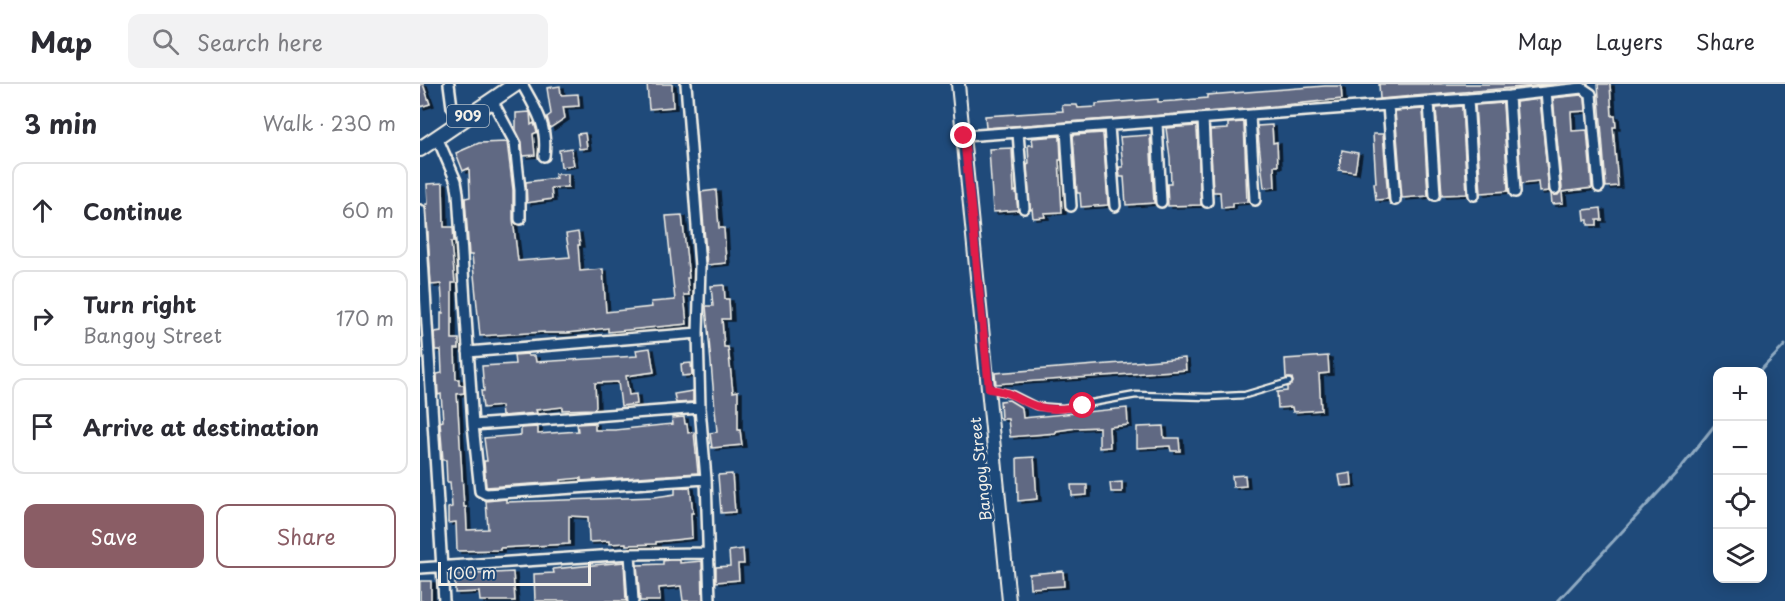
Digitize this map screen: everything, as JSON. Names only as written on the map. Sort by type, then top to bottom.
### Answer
[{"type":"main road","name":"909","points":[[420,148],[516,84]]},
{"type":"main road","name":"Bangoy Street","points":[[958,84],[1009,601]]},
{"type":"street","points":[[449,84],[452,107],[462,120]]},
{"type":"street","points":[[522,84],[543,125],[546,139],[544,156]]},
{"type":"street","points":[[686,84],[700,266],[700,408],[706,479],[710,601]]},
{"type":"street","points":[[964,136],[1509,96],[1582,88],[1591,94],[1599,187]]},
{"type":"street","points":[[1546,92],[1555,189]]},
{"type":"street","points":[[1509,96],[1515,192]]},
{"type":"street","points":[[1468,99],[1474,195]]},
{"type":"street","points":[[492,100],[515,143],[520,190],[520,219]]},
{"type":"street","points":[[1429,102],[1435,195]]},
{"type":"street","points":[[1388,105],[1395,200]]},
{"type":"street","points":[[1250,116],[1255,200]]},
{"type":"street","points":[[1203,119],[1207,202]]},
{"type":"street","points":[[1157,123],[1161,202]]},
{"type":"street","points":[[1109,126],[1115,206]]},
{"type":"street","points":[[1066,130],[1071,206]]},
{"type":"street","points":[[1018,133],[1024,208]]},
{"type":"street","points":[[437,137],[456,181],[458,193],[478,487],[483,493],[706,479]]},
{"type":"street","points":[[420,210],[444,601]]},
{"type":"street","points":[[468,352],[699,333]]},
{"type":"street","points":[[473,425],[700,408]]},
{"type":"street","points":[[420,568],[630,555],[707,553]]},
{"type":"street","points":[[630,555],[633,601]]},
{"type":"lane","points":[[989,389],[1012,394],[1036,406],[1063,408],[1136,395],[1207,397],[1245,394],[1289,382]]},
{"type":"building","points":[[420,84],[423,84],[430,104],[420,107]]},
{"type":"building","points":[[647,84],[672,84],[673,107],[649,109]]},
{"type":"building","points":[[1379,84],[1557,84],[1380,99]]},
{"type":"building","points":[[1598,84],[1610,84],[1612,116],[1615,116],[1616,127],[1613,127],[1618,186],[1606,187]]},
{"type":"building","points":[[560,86],[561,95],[578,94],[579,106],[563,107],[565,118],[550,128],[547,117],[551,114],[547,88]]},
{"type":"building","points":[[1341,86],[1342,99],[1246,109],[986,128],[985,116],[1063,111],[1062,105],[1077,105],[1078,108],[1096,107],[1096,104],[1158,99],[1158,102],[1175,101],[1207,98],[1207,95]]},
{"type":"building","points":[[1581,95],[1585,98],[1586,111],[1571,112],[1572,131],[1587,130],[1592,188],[1562,192],[1563,203],[1552,204],[1551,194],[1558,195],[1562,188],[1553,98]]},
{"type":"building","points":[[1540,99],[1549,191],[1539,192],[1538,182],[1521,184],[1516,102]]},
{"type":"building","points":[[1503,103],[1508,191],[1481,193],[1475,105]]},
{"type":"building","points":[[1462,106],[1467,194],[1442,195],[1436,108]]},
{"type":"building","points":[[1423,109],[1428,196],[1402,198],[1395,111]]},
{"type":"building","points":[[530,112],[531,125],[534,123],[537,132],[533,134],[535,155],[523,156],[522,142],[516,130],[516,113]]},
{"type":"building","points":[[1244,122],[1247,202],[1232,203],[1232,207],[1221,208],[1220,192],[1213,192],[1210,130],[1228,129],[1228,123]]},
{"type":"building","points":[[1272,125],[1273,143],[1277,142],[1278,166],[1274,166],[1275,187],[1264,188],[1257,126]]},
{"type":"building","points":[[1197,126],[1201,205],[1168,206],[1167,184],[1171,184],[1166,128]]},
{"type":"building","points":[[585,133],[587,148],[579,149],[577,134]]},
{"type":"building","points":[[1103,133],[1108,205],[1081,207],[1080,193],[1077,193],[1073,135]]},
{"type":"building","points":[[1373,134],[1383,134],[1388,199],[1376,200]]},
{"type":"building","points":[[1150,135],[1154,203],[1126,205],[1124,177],[1120,177],[1119,167],[1123,167],[1120,137]]},
{"type":"building","points":[[1060,136],[1062,212],[1044,213],[1045,217],[1033,218],[1032,209],[1030,210],[1028,145],[1033,145],[1032,138]]},
{"type":"building","points":[[507,142],[518,261],[570,257],[566,234],[578,232],[580,271],[603,269],[606,312],[652,307],[651,302],[675,300],[666,216],[682,215],[689,278],[687,278],[689,295],[684,295],[687,324],[608,332],[608,328],[567,333],[480,336],[472,255],[469,255],[465,198],[470,197],[469,168],[463,171],[456,153],[479,143]]},
{"type":"building","points":[[571,148],[574,165],[561,167],[559,150]]},
{"type":"building","points":[[1012,148],[1014,192],[1016,191],[1018,210],[993,212],[989,149]]},
{"type":"building","points":[[1342,150],[1358,153],[1355,172],[1339,170]]},
{"type":"building","points":[[555,174],[568,174],[568,187],[551,188],[552,199],[527,203],[526,182],[556,178]]},
{"type":"building","points":[[443,183],[444,227],[453,227],[454,242],[451,242],[455,283],[452,283],[452,339],[459,339],[459,349],[455,349],[456,379],[459,379],[459,385],[464,385],[464,393],[457,394],[467,530],[488,529],[486,501],[655,497],[675,494],[675,488],[690,487],[693,513],[691,513],[692,538],[656,542],[656,544],[626,545],[626,543],[609,544],[609,541],[589,542],[588,517],[569,516],[569,544],[457,551],[456,522],[448,523],[448,508],[452,507],[446,460],[443,460],[440,422],[443,421],[437,374],[442,373],[441,350],[435,350],[434,333],[441,331],[441,313],[443,313],[441,284],[431,285],[426,204],[428,204],[427,184]]},
{"type":"building","points":[[716,190],[719,228],[724,228],[726,263],[707,265],[701,192]]},
{"type":"building","points":[[1601,208],[1602,220],[1597,220],[1597,225],[1588,225],[1584,210]]},
{"type":"building","points":[[724,285],[725,299],[729,299],[730,319],[722,319],[724,347],[728,347],[733,392],[738,391],[738,430],[740,430],[742,445],[712,448],[710,433],[717,432],[706,306],[713,306],[711,286]]},
{"type":"building","points":[[650,348],[654,372],[626,376],[629,395],[636,394],[637,404],[621,406],[618,382],[595,383],[596,407],[594,409],[562,410],[562,407],[536,410],[537,413],[502,416],[501,406],[483,408],[482,366],[515,364],[514,355],[535,356],[536,362],[637,356],[636,350]]},
{"type":"building","points":[[1328,356],[1329,373],[1319,374],[1321,410],[1293,412],[1292,407],[1278,408],[1277,392],[1287,391],[1287,387],[1293,382],[1292,378],[1286,378],[1285,359]]},
{"type":"building","points":[[1185,358],[1186,370],[996,384],[995,373]]},
{"type":"building","points":[[691,363],[692,375],[682,376],[681,364]]},
{"type":"building","points":[[693,391],[693,402],[676,403],[674,394]]},
{"type":"building","points":[[1009,400],[1022,408],[1023,418],[1127,408],[1128,425],[1109,427],[1110,447],[1099,448],[1099,427],[1010,437],[1008,419],[1001,419],[1000,401]]},
{"type":"building","points":[[684,417],[688,433],[694,432],[698,473],[581,481],[581,478],[561,480],[561,482],[486,487],[484,461],[487,461],[484,438],[521,435],[521,428],[538,427],[538,434],[578,431],[577,424],[595,423],[595,430],[615,430],[673,424],[672,418]]},
{"type":"building","points":[[1163,426],[1164,438],[1179,438],[1180,451],[1171,451],[1170,446],[1137,448],[1137,427]]},
{"type":"building","points":[[1034,457],[1037,499],[1018,501],[1017,458]]},
{"type":"building","points":[[1351,473],[1352,485],[1341,486],[1339,475]]},
{"type":"building","points":[[732,474],[735,512],[721,513],[718,475]]},
{"type":"building","points":[[1245,475],[1246,486],[1233,487],[1232,476]]},
{"type":"building","points":[[1122,482],[1122,492],[1111,492],[1110,483]]},
{"type":"building","points":[[1071,485],[1087,485],[1087,495],[1072,496]]},
{"type":"building","points":[[743,549],[744,564],[738,564],[739,580],[716,582],[716,567],[730,566],[729,551]]},
{"type":"building","points":[[680,560],[680,563],[702,561],[703,601],[683,601],[681,586],[659,588],[660,601],[640,601],[637,565],[663,564],[663,561]]},
{"type":"building","points":[[624,562],[626,601],[535,601],[534,574],[554,573],[553,569]]},
{"type":"building","points":[[1063,571],[1064,586],[1030,588],[1029,574]]},
{"type":"building","points":[[513,572],[515,601],[480,601],[479,592],[455,593],[455,575]]},
{"type":"building","points":[[420,581],[431,581],[431,601],[420,601]]},
{"type":"waterway","points":[[1764,367],[1785,345]]},
{"type":"waterway","points":[[1558,601],[1680,469],[1713,427]]},
{"type":"route","points":[[964,136],[989,389],[1012,394],[1044,408],[1083,406]]}]
